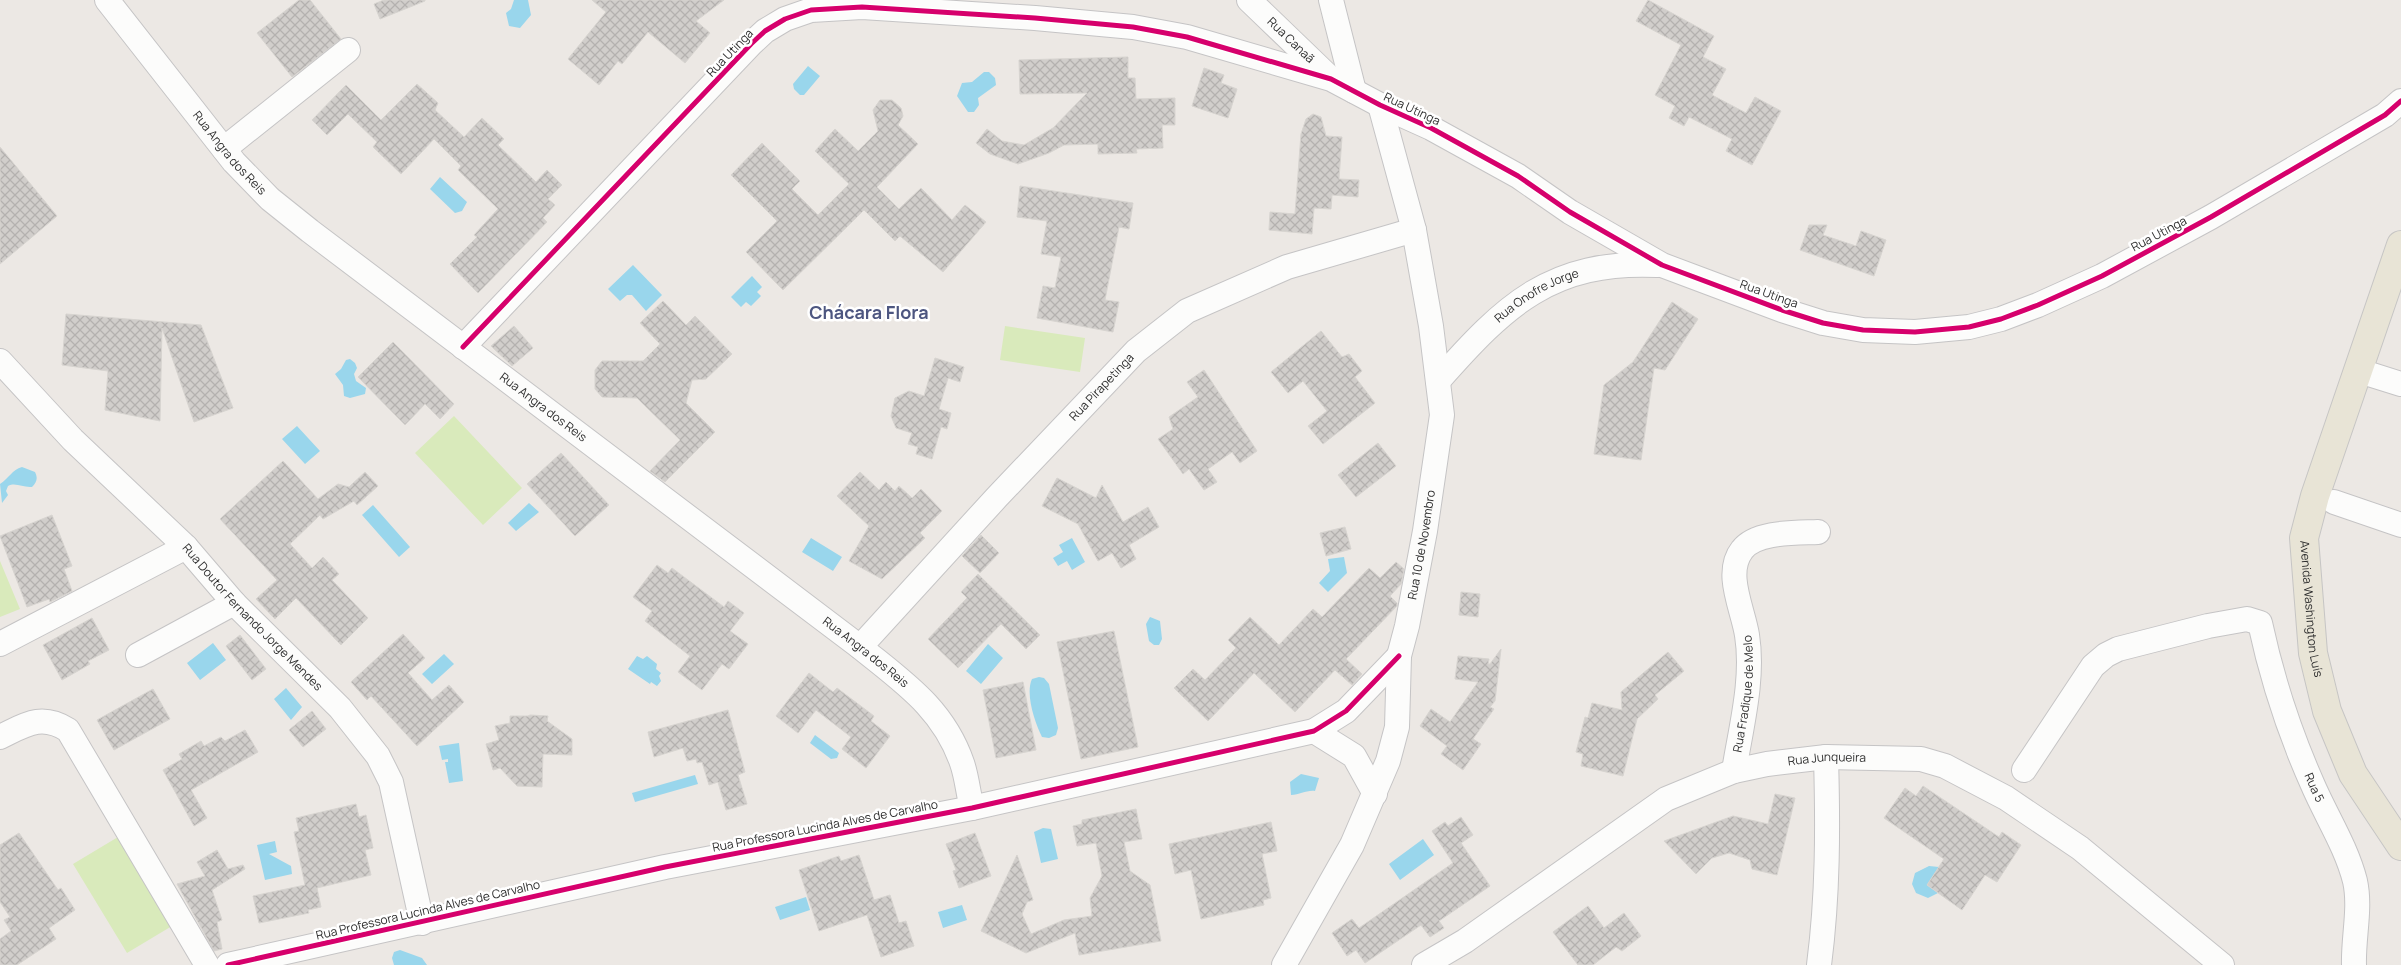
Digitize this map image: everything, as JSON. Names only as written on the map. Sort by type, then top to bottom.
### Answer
[{"type":"main road","name":"Avenida Washington Luís","points":[[2401,246],[2315,496],[2304,538],[2313,653],[2327,711],[2353,774],[2401,846]]},
{"type":"street","name":"Rua Angra dos Reis","points":[[108,0],[224,149],[270,198],[462,347],[860,647],[919,695],[941,718],[962,764],[972,808]]},
{"type":"street","name":"Rua Canaã","points":[[1249,0],[1332,79]]},
{"type":"street","points":[[1331,0],[1354,91]]},
{"type":"street","name":"Rua Utinga","points":[[462,347],[751,44],[765,31],[784,19],[811,10],[862,7],[930,10],[1133,27],[1187,37],[1332,79],[1380,106],[1431,128],[1518,176],[1570,212],[1662,265],[1782,310],[1823,322],[1863,330],[1915,332],[1969,327],[2001,319],[2038,305],[2102,276],[2211,217],[2385,114],[2401,101]]},
{"type":"street","points":[[224,149],[348,50]]},
{"type":"street","name":"Rua 10 de Novembro","points":[[1284,965],[1352,844],[1375,794],[1397,728],[1399,656],[1408,626],[1432,494],[1442,415],[1431,326],[1414,230],[1380,106]]},
{"type":"street","name":"Rua Pirapetinga","points":[[860,647],[997,497],[1136,351],[1187,311],[1287,266],[1414,230]]},
{"type":"street","name":"Rua Onofre Jorge","points":[[1438,381],[1491,326],[1523,298],[1559,278],[1584,270],[1626,263],[1662,265]]},
{"type":"street","name":"Rua Doutor Fernando Jorge Mendes","points":[[0,361],[73,440],[186,547],[234,603],[340,708],[378,756],[391,782],[422,923]]},
{"type":"street","points":[[2369,374],[2401,384]]},
{"type":"street","points":[[2334,502],[2401,524]]},
{"type":"street","name":"Rua Fradique de Melo","points":[[1734,771],[1749,663],[1747,634],[1734,571],[1738,556],[1743,548],[1755,541],[1780,533],[1818,532]]},
{"type":"street","points":[[0,644],[186,547]]},
{"type":"street","points":[[138,655],[234,603]]},
{"type":"street","name":"Rua 5","points":[[2024,770],[2093,666],[2106,655],[2118,649],[2247,619],[2260,623],[2272,676],[2290,731],[2316,792],[2349,861],[2357,899],[2354,965]]},
{"type":"street","name":"Rua Professora Lucinda Alves de Carvalho","points":[[228,965],[684,863],[972,808],[1314,731],[1346,710],[1399,656]]},
{"type":"street","points":[[0,737],[37,722],[57,723],[68,730],[207,965]]},
{"type":"street","points":[[1314,731],[1354,756],[1375,794]]},
{"type":"street","points":[[1819,965],[1825,920],[1828,844],[1826,757]]},
{"type":"street","name":"Rua Junqueira","points":[[1424,965],[1473,935],[1666,799],[1734,771],[1767,764],[1826,757],[1921,759],[1945,766],[2006,798],[2080,848],[2222,965]]},
{"type":"green space","points":[[1005,326],[1085,338],[1080,372],[1000,360]]},
{"type":"green space","points":[[454,416],[522,488],[483,525],[415,453]]},
{"type":"green space","points":[[0,561],[20,609],[0,617]]},
{"type":"green space","points":[[118,837],[172,926],[127,953],[73,864]]},
{"type":"water","points":[[514,0],[528,0],[531,15],[520,28],[509,26],[506,13],[511,9]]},
{"type":"water","points":[[808,66],[820,76],[804,95],[800,95],[794,89],[793,84]]},
{"type":"water","points":[[984,72],[989,72],[995,78],[996,85],[978,98],[979,105],[974,112],[968,112],[957,96],[962,83],[972,82]]},
{"type":"water","points":[[440,177],[467,202],[462,211],[455,213],[430,189]]},
{"type":"water","points":[[633,265],[662,295],[646,311],[632,295],[627,295],[620,301],[608,289]]},
{"type":"water","points":[[752,276],[762,287],[757,292],[761,296],[751,306],[746,302],[741,307],[731,297]]},
{"type":"water","points":[[350,359],[357,368],[354,374],[356,381],[366,388],[365,394],[350,398],[344,396],[343,385],[335,374],[341,369],[346,360]]},
{"type":"water","points":[[297,426],[320,451],[305,464],[282,439]]},
{"type":"water","points":[[22,467],[35,472],[37,478],[35,483],[32,487],[8,486],[6,491],[8,495],[2,503],[0,484]]},
{"type":"water","points":[[529,503],[539,512],[516,531],[508,523]]},
{"type":"water","points":[[373,505],[410,547],[399,557],[362,515]]},
{"type":"water","points":[[811,538],[842,557],[833,571],[802,552]]},
{"type":"water","points":[[1072,538],[1085,562],[1072,570],[1067,561],[1058,566],[1053,558],[1063,552],[1059,545]]},
{"type":"water","points":[[1344,557],[1347,573],[1328,592],[1319,583],[1330,571],[1328,559]]},
{"type":"water","points":[[1150,617],[1160,621],[1162,639],[1159,645],[1154,645],[1149,641],[1146,624]]},
{"type":"water","points":[[213,643],[226,660],[200,680],[187,663]]},
{"type":"water","points":[[988,644],[1003,658],[981,684],[966,671]]},
{"type":"water","points":[[444,654],[454,664],[432,684],[422,674]]},
{"type":"water","points":[[637,656],[643,659],[647,656],[657,664],[656,669],[661,673],[659,676],[661,681],[657,686],[651,682],[650,684],[628,669]]},
{"type":"water","points":[[1044,678],[1049,684],[1058,728],[1056,735],[1049,738],[1042,737],[1036,724],[1030,700],[1032,679]]},
{"type":"water","points":[[286,688],[302,707],[291,720],[274,699]]},
{"type":"water","points":[[815,735],[839,753],[837,758],[831,759],[810,743]]},
{"type":"water","points":[[459,743],[463,781],[449,783],[445,762],[448,762],[448,759],[442,760],[439,746]]},
{"type":"water","points":[[1301,774],[1319,778],[1315,791],[1291,795],[1290,782]]},
{"type":"water","points":[[695,775],[698,784],[635,802],[632,793]]},
{"type":"water","points":[[1043,828],[1051,829],[1058,859],[1041,863],[1034,832]]},
{"type":"water","points":[[1423,839],[1434,855],[1400,880],[1389,864]]},
{"type":"water","points":[[275,841],[277,852],[269,854],[291,866],[292,874],[265,880],[257,845]]},
{"type":"water","points":[[1929,866],[1939,867],[1927,885],[1938,893],[1928,898],[1916,893],[1912,884],[1915,873]]},
{"type":"water","points":[[806,897],[810,910],[780,920],[775,907]]},
{"type":"water","points":[[962,905],[967,920],[943,928],[938,912]]},
{"type":"water","points":[[400,950],[422,958],[427,965],[394,965],[392,958],[394,952]]},
{"type":"building","points":[[299,0],[310,0],[341,39],[292,77],[257,33]]},
{"type":"building","points":[[384,0],[425,1],[380,19],[374,4]]},
{"type":"building","points":[[592,0],[724,0],[696,21],[710,33],[685,63],[648,32],[622,64],[618,61],[599,85],[568,59],[606,12]]},
{"type":"building","points":[[1648,0],[1714,36],[1703,57],[1726,69],[1712,95],[1746,113],[1755,97],[1781,111],[1752,165],[1726,151],[1732,139],[1689,117],[1684,126],[1669,118],[1675,106],[1655,95],[1681,45],[1636,21]]},
{"type":"building","points":[[1128,57],[1128,78],[1135,78],[1136,99],[1175,98],[1175,125],[1162,125],[1163,148],[1136,149],[1137,153],[1098,154],[1098,144],[1064,145],[1049,153],[1018,164],[990,154],[976,143],[987,129],[1002,141],[1024,145],[1053,128],[1087,93],[1020,94],[1019,60]]},
{"type":"building","points":[[1204,68],[1224,75],[1221,83],[1237,89],[1228,118],[1192,106]]},
{"type":"building","points":[[417,84],[438,103],[435,110],[464,137],[482,118],[504,139],[498,145],[536,182],[547,170],[562,185],[548,199],[555,205],[543,218],[547,222],[478,293],[450,264],[477,237],[474,235],[498,209],[458,170],[461,166],[434,139],[401,174],[373,147],[377,142],[348,114],[327,135],[312,120],[346,85],[381,120]]},
{"type":"building","points":[[880,100],[892,100],[901,108],[903,116],[898,125],[918,144],[877,187],[899,209],[921,188],[952,220],[965,205],[986,222],[943,272],[900,236],[895,241],[864,210],[783,290],[746,252],[777,221],[731,175],[762,143],[800,181],[792,189],[818,215],[849,184],[815,151],[835,129],[858,151],[878,131],[873,110]]},
{"type":"building","points":[[1313,114],[1321,117],[1326,136],[1342,137],[1339,179],[1359,180],[1358,197],[1332,195],[1331,209],[1314,208],[1312,234],[1269,230],[1270,212],[1295,214],[1301,134],[1306,119]]},
{"type":"building","points":[[0,147],[57,216],[0,264]]},
{"type":"building","points":[[1020,186],[1133,203],[1129,229],[1119,227],[1105,300],[1119,302],[1113,332],[1037,318],[1043,286],[1055,288],[1061,257],[1041,254],[1047,221],[1017,217]]},
{"type":"building","points":[[1809,225],[1827,225],[1823,235],[1856,246],[1861,231],[1886,240],[1874,276],[1800,250]]},
{"type":"building","points":[[663,301],[686,325],[695,316],[732,354],[706,379],[692,380],[686,403],[715,432],[665,482],[650,471],[680,440],[637,398],[602,397],[595,389],[595,370],[602,361],[643,361],[660,344],[640,323]]},
{"type":"building","points":[[1672,302],[1698,319],[1665,370],[1654,368],[1641,460],[1594,454],[1604,385],[1633,362]]},
{"type":"building","points":[[66,314],[201,325],[233,408],[194,422],[162,328],[160,421],[105,410],[108,371],[62,365]]},
{"type":"building","points":[[514,326],[533,348],[512,366],[491,346]]},
{"type":"building","points":[[1321,331],[1342,357],[1349,354],[1362,371],[1355,377],[1375,403],[1323,444],[1308,426],[1327,411],[1303,381],[1288,393],[1271,372]]},
{"type":"building","points":[[393,342],[454,404],[440,419],[425,404],[405,425],[358,377]]},
{"type":"building","points":[[935,358],[964,367],[960,382],[948,378],[939,409],[951,413],[947,429],[941,427],[932,459],[916,454],[918,447],[908,444],[912,433],[896,428],[891,416],[895,398],[909,391],[924,396]]},
{"type":"building","points":[[1204,370],[1257,451],[1240,463],[1232,452],[1208,469],[1217,482],[1204,490],[1189,469],[1183,474],[1158,439],[1173,429],[1169,417],[1198,397],[1187,382]]},
{"type":"building","points":[[1378,443],[1396,466],[1356,497],[1338,475]]},
{"type":"building","points":[[561,453],[609,505],[575,536],[527,484]]},
{"type":"building","points":[[283,461],[318,499],[338,484],[349,487],[365,472],[378,486],[357,505],[354,501],[323,519],[320,515],[290,544],[312,568],[323,557],[339,574],[332,580],[368,618],[341,645],[296,598],[275,619],[256,599],[277,580],[220,519]]},
{"type":"building","points":[[860,472],[879,490],[886,482],[895,491],[899,486],[912,498],[921,489],[942,511],[920,533],[925,538],[882,579],[849,561],[869,526],[837,496]]},
{"type":"building","points":[[1057,478],[1096,498],[1102,485],[1123,522],[1148,507],[1159,527],[1129,545],[1136,559],[1121,568],[1112,553],[1098,561],[1078,524],[1042,506]]},
{"type":"building","points":[[52,515],[72,566],[64,569],[72,591],[50,602],[49,599],[27,607],[0,536]]},
{"type":"building","points":[[1345,527],[1351,549],[1326,556],[1320,533]]},
{"type":"building","points":[[981,535],[999,553],[980,573],[962,556]]},
{"type":"building","points":[[1396,562],[1404,569],[1401,584],[1390,596],[1397,603],[1397,606],[1346,659],[1362,674],[1352,685],[1335,670],[1295,712],[1254,673],[1208,721],[1174,688],[1193,669],[1205,680],[1236,648],[1228,640],[1250,617],[1279,645],[1313,609],[1322,617],[1369,568],[1380,578]]},
{"type":"building","points":[[657,565],[668,573],[672,568],[724,607],[728,601],[744,613],[730,631],[748,644],[729,669],[722,664],[702,690],[678,672],[690,656],[645,621],[652,611],[633,597]]},
{"type":"building","points":[[978,574],[1040,635],[1026,649],[1001,624],[958,668],[928,639],[967,598],[961,592]]},
{"type":"building","points":[[1461,592],[1480,594],[1478,617],[1459,615]]},
{"type":"building","points":[[92,618],[109,650],[88,661],[90,664],[62,680],[43,645]]},
{"type":"building","points":[[1114,631],[1138,747],[1081,759],[1057,642]]},
{"type":"building","points":[[403,634],[425,658],[408,673],[432,700],[449,685],[464,702],[417,746],[371,696],[367,700],[351,682]]},
{"type":"building","points":[[240,635],[266,669],[252,680],[226,646]]},
{"type":"building","points":[[1501,649],[1495,701],[1490,707],[1494,709],[1473,739],[1481,744],[1463,770],[1441,754],[1447,746],[1420,726],[1431,709],[1450,722],[1478,682],[1455,679],[1458,656],[1489,659],[1488,664],[1490,664]]},
{"type":"building","points":[[1668,652],[1684,671],[1655,695],[1658,699],[1637,719],[1623,776],[1581,766],[1583,754],[1576,752],[1585,717],[1588,718],[1592,703],[1622,710],[1621,692]]},
{"type":"building","points":[[809,673],[833,692],[837,688],[874,716],[871,721],[890,736],[866,768],[842,749],[851,737],[816,710],[798,733],[776,716]]},
{"type":"building","points":[[1023,682],[1036,750],[996,758],[983,690]]},
{"type":"building","points":[[153,689],[170,719],[114,750],[97,720]]},
{"type":"building","points":[[728,710],[745,772],[738,775],[747,804],[726,810],[718,782],[709,785],[702,762],[697,763],[696,759],[687,761],[683,748],[654,757],[648,732]]},
{"type":"building","points":[[312,711],[326,729],[303,747],[289,730]]},
{"type":"building","points":[[510,716],[548,716],[547,721],[572,739],[572,755],[543,754],[542,787],[517,786],[500,768],[493,770],[486,744],[499,740],[495,726],[510,723]]},
{"type":"building","points":[[245,730],[258,752],[191,790],[207,818],[194,826],[163,770],[182,759],[179,754],[201,741],[204,746],[221,737],[225,741]]},
{"type":"building","points":[[1923,786],[1999,837],[2002,832],[2021,845],[1997,882],[1985,875],[1962,910],[1927,885],[1944,859],[1884,818],[1905,788],[1916,796]]},
{"type":"building","points":[[1775,794],[1795,798],[1777,875],[1752,869],[1750,860],[1729,853],[1712,858],[1696,874],[1664,841],[1733,816],[1768,824]]},
{"type":"building","points":[[356,804],[359,817],[366,815],[373,848],[365,850],[371,875],[317,888],[321,907],[308,910],[309,913],[259,923],[253,896],[305,885],[294,832],[299,831],[296,818]]},
{"type":"building","points":[[1136,809],[1142,839],[1124,842],[1130,871],[1150,885],[1161,941],[1079,955],[1075,933],[1026,953],[981,931],[1017,855],[1033,900],[1027,902],[1022,914],[1031,934],[1064,920],[1092,916],[1090,898],[1102,876],[1096,843],[1077,846],[1073,826],[1082,824],[1082,820]]},
{"type":"building","points":[[1461,817],[1473,835],[1461,843],[1490,886],[1439,921],[1444,928],[1430,937],[1421,925],[1365,963],[1356,950],[1347,956],[1332,933],[1352,919],[1359,928],[1453,863],[1432,831],[1445,822],[1448,826]]},
{"type":"building","points":[[1271,822],[1277,851],[1262,854],[1271,898],[1263,900],[1264,905],[1201,919],[1191,870],[1175,874],[1169,844]]},
{"type":"building","points":[[19,833],[58,890],[61,888],[75,910],[49,928],[56,939],[17,965],[0,965],[0,939],[11,931],[4,920],[10,917],[0,902],[0,845]]},
{"type":"building","points":[[975,833],[991,876],[959,888],[953,871],[956,870],[946,844]]},
{"type":"building","points":[[217,850],[228,869],[243,865],[245,869],[212,890],[222,920],[217,922],[222,949],[214,951],[177,884],[205,876],[197,862]]},
{"type":"building","points":[[859,855],[874,900],[890,895],[899,923],[906,921],[914,946],[881,957],[867,915],[819,931],[799,870],[839,856],[841,861]]},
{"type":"building","points":[[1588,906],[1604,928],[1624,913],[1641,936],[1622,951],[1616,947],[1593,965],[1578,965],[1553,932]]},
{"type":"cycle path","points":[[463,347],[751,44],[765,31],[785,19],[811,10],[862,7],[1035,18],[1133,27],[1187,37],[1331,79],[1380,105],[1431,128],[1518,176],[1570,212],[1662,265],[1782,310],[1823,323],[1863,330],[1915,332],[1969,327],[2001,319],[2038,305],[2102,276],[2211,217],[2385,115],[2401,101]]},
{"type":"cycle path","points":[[228,965],[665,867],[972,808],[1314,731],[1346,711],[1399,656]]},
{"type":"district","name":"Chácara Flora","points":[[869,313]]}]
